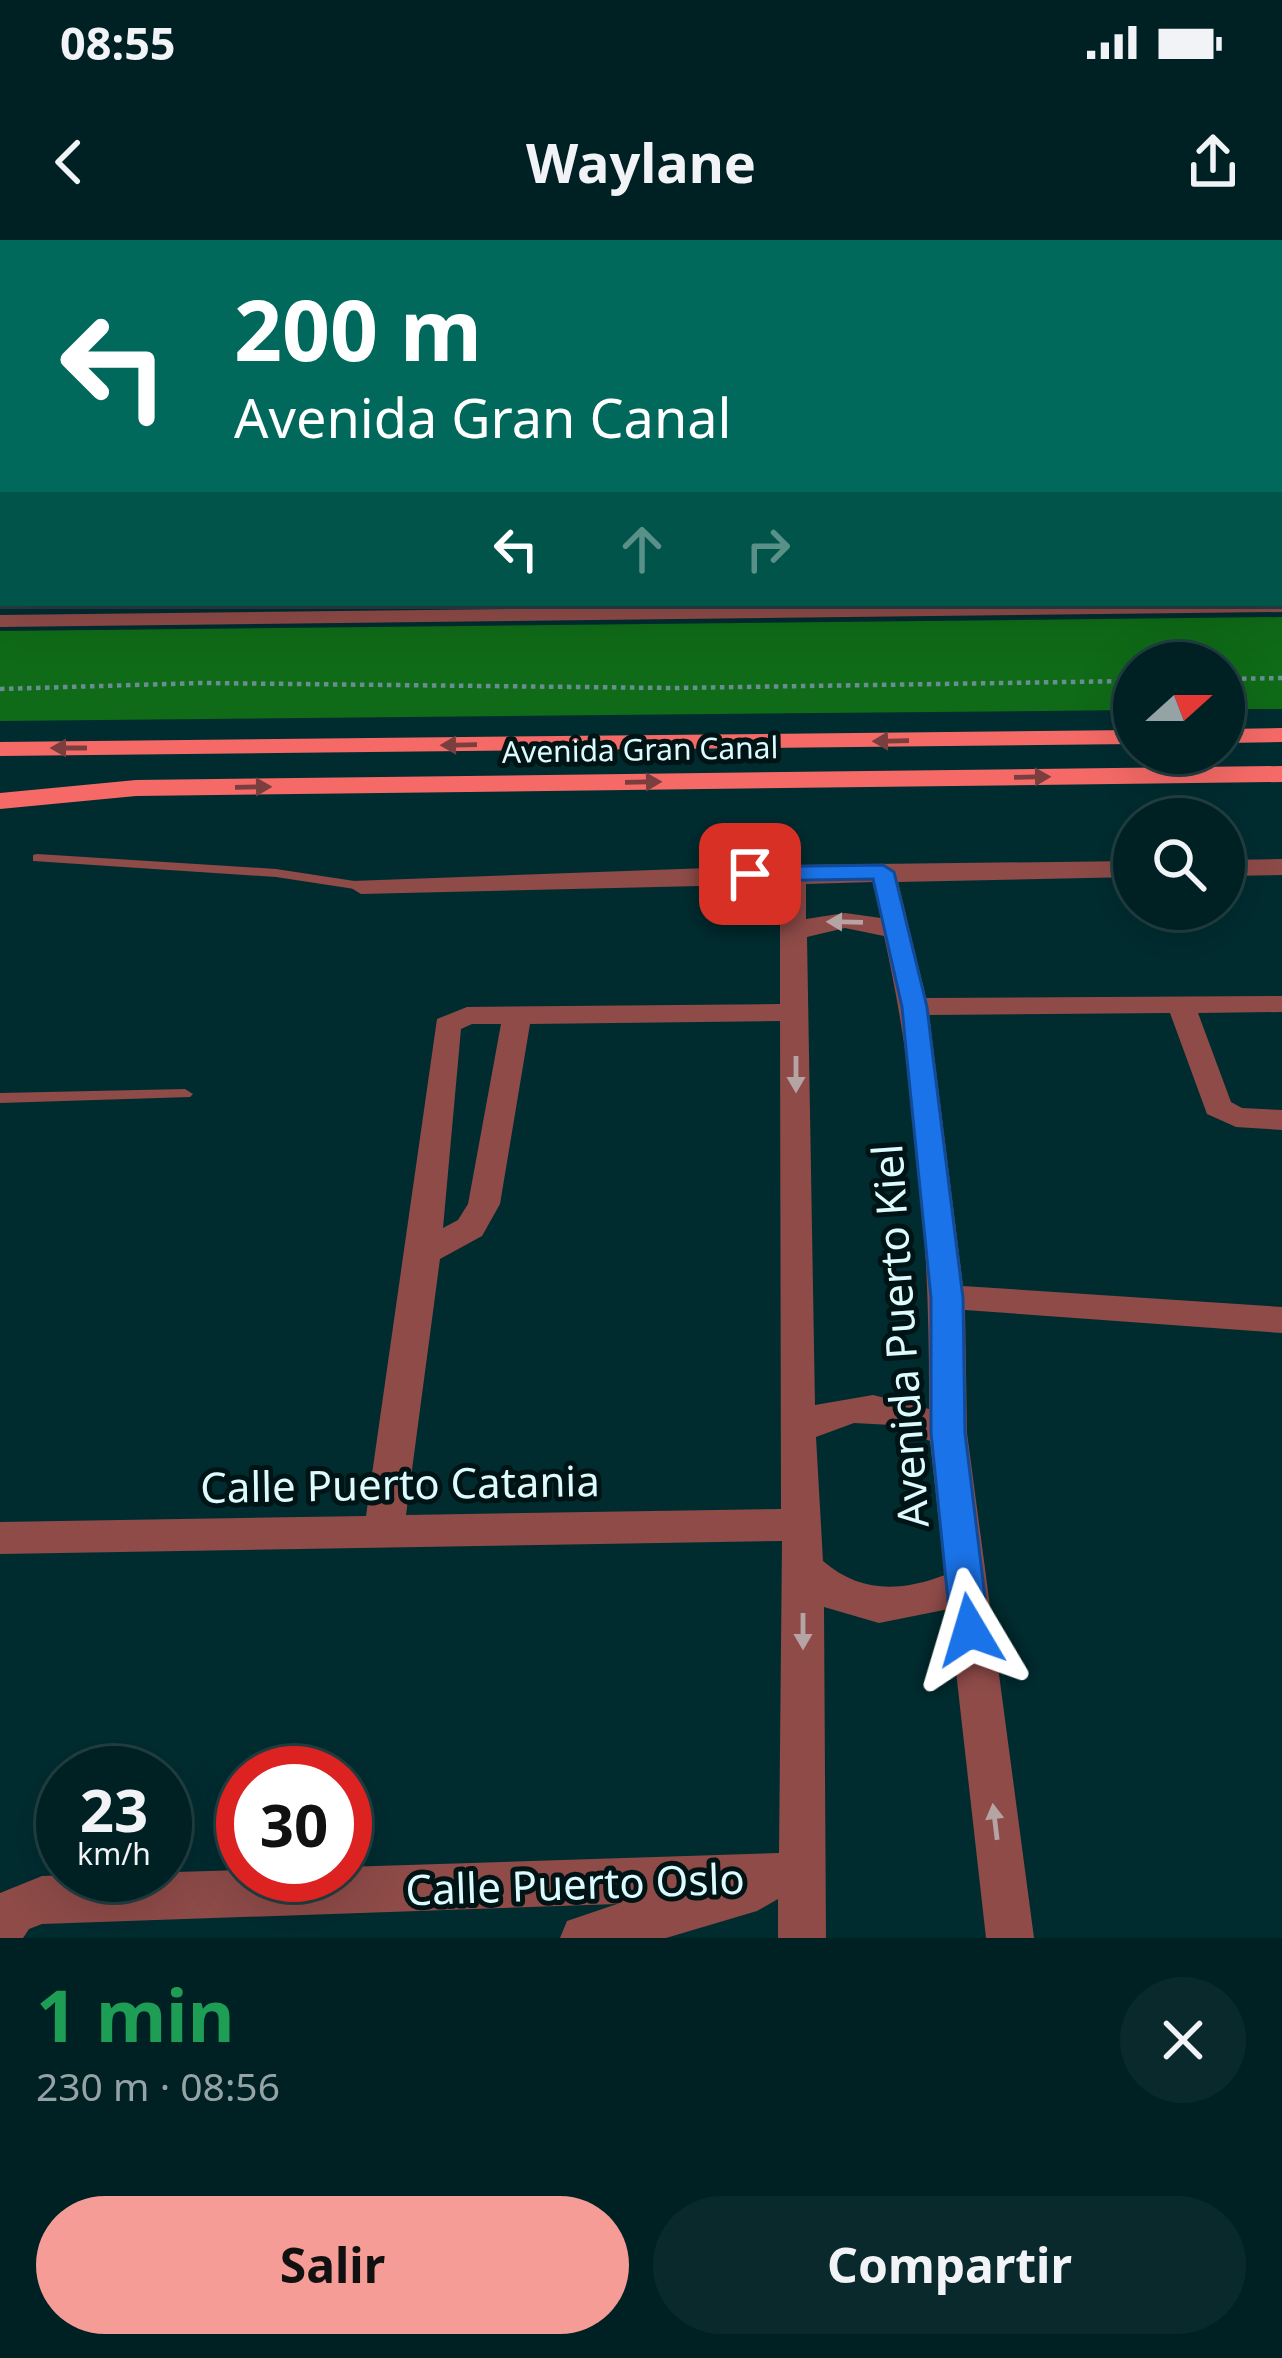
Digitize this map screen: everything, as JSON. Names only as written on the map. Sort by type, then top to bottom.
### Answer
[{"type":"main road","points":[[1245,736],[1282,735]]},
{"type":"main road","name":"Avenida Gran Canal","points":[[0,749],[1113,737]]},
{"type":"main road","name":"Avenida Gran Canal","points":[[0,801],[117,789],[1282,774]]},
{"type":"street","points":[[0,621],[461,609],[1282,606]]},
{"type":"street","points":[[1245,868],[1282,867]]},
{"type":"street","points":[[361,886],[1113,869]]},
{"type":"street","name":"Avenida Puerto Kiel","points":[[883,872],[914,1007],[947,1298],[948,1433],[1010,1938]]},
{"type":"street","points":[[793,873],[797,1430],[803,1568],[802,1938]]},
{"type":"street","points":[[797,932],[811,924],[850,920],[893,930]]},
{"type":"street","points":[[914,1007],[1282,1004]]},
{"type":"street","points":[[1181,1005],[1218,1108],[1236,1117],[1282,1120]]},
{"type":"street","points":[[384,1531],[424,1253],[447,1024],[467,1016],[795,1012]]},
{"type":"street","points":[[424,1253],[470,1228],[484,1204],[517,1016]]},
{"type":"street","points":[[947,1298],[1282,1320]]},
{"type":"street","points":[[797,1430],[821,1414],[863,1406],[908,1412],[948,1433]]},
{"type":"street","name":"Calle Puerto Catania","points":[[0,1538],[801,1525]]},
{"type":"street","points":[[803,1568],[827,1593],[875,1606],[923,1603],[964,1586]]},
{"type":"street","points":[[584,1938],[803,1875]]},
{"type":"street","name":"Calle Puerto Oslo","points":[[0,1931],[12,1912],[42,1900],[803,1875]]},
{"type":"lane","points":[[37,858],[276,873],[361,886]]},
{"type":"lane","points":[[0,1098],[185,1094]]},
{"type":"path","points":[[1245,679],[1282,678]]},
{"type":"path","points":[[0,689],[201,683],[674,688],[1113,680]]},
{"type":"green space","points":[[1282,617],[1282,709],[1245,709],[1245,642],[1113,642],[1113,710],[0,721],[0,631]]},
{"type":"route","points":[[750,874],[883,872],[919,1049],[947,1298],[948,1433],[970,1630]]}]
